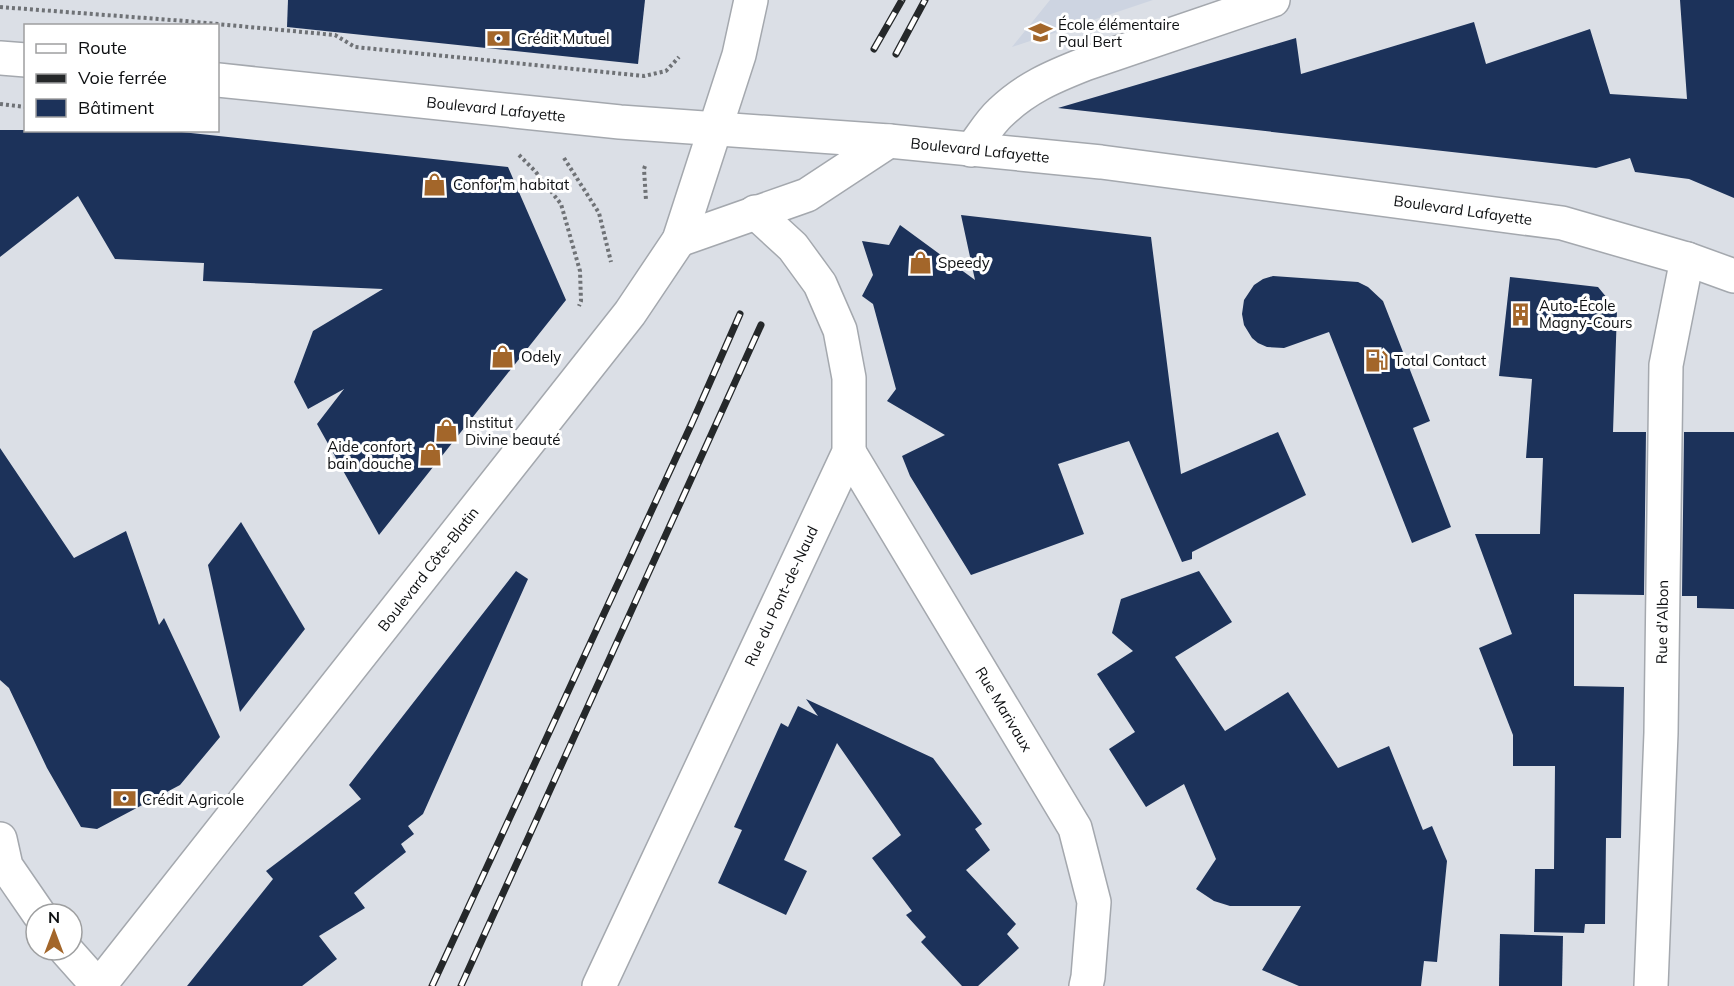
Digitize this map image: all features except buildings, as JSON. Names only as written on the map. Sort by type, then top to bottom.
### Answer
[{"type":"main road","name":"Boulevard Côte-Blatin","points":[[98,986],[630,313],[679,240],[739,55],[751,0]]},
{"type":"main road","points":[[971,150],[999,114],[1031,87],[1085,64],[1273,0]]},
{"type":"main road","points":[[0,58],[24,60]]},
{"type":"main road","name":"Boulevard Lafayette","points":[[219,80],[534,113],[889,141],[1101,162],[1562,223],[1687,259],[1734,276]]},
{"type":"main road","points":[[679,240],[807,195],[889,141]]},
{"type":"main road","name":"Rue du Pont-de-Naud","points":[[599,986],[849,452],[849,378],[840,330],[820,284],[793,247],[755,212]]},
{"type":"main road","name":"Rue d'Albon","points":[[1651,986],[1661,733],[1666,365],[1687,259]]},
{"type":"main road","name":"Rue Marivaux","points":[[849,452],[1075,828],[1094,902],[1086,986]]},
{"type":"main road","points":[[0,839],[6,866],[31,902]]},
{"type":"main road","points":[[77,962],[98,986]]},
{"type":"path","points":[[0,6],[218,24]]},
{"type":"path","points":[[219,24],[335,35],[356,47],[644,76],[666,71],[678,57]]},
{"type":"path","points":[[0,104],[24,106]]},
{"type":"path","points":[[534,113],[599,213],[612,268]]},
{"type":"path","points":[[515,152],[536,171],[561,204],[580,271],[581,301],[577,310]]},
{"type":"shaded area","name":"École élémentaire Paul Bert","points":[[1050,0],[1153,0],[1012,47]]},
{"type":"railway","points":[[874,49],[902,0]]},
{"type":"railway","points":[[896,54],[925,0]]},
{"type":"railway","points":[[432,986],[740,314]]},
{"type":"railway","points":[[461,986],[761,325]]},
{"type":"place","name":"École élémentaire Paul Bert","points":[[1040,33]]},
{"type":"place","name":"Crédit Mutuel","points":[[499,38]]},
{"type":"place","name":"Confor'm habitat","points":[[435,184]]},
{"type":"place","name":"Speedy","points":[[920,262]]},
{"type":"place","name":"Auto-École Magny-Cours","points":[[1521,314]]},
{"type":"place","name":"Odely","points":[[503,356]]},
{"type":"place","name":"Total Contact","points":[[1376,360]]},
{"type":"place","name":"Institut Divine beauté","points":[[447,431]]},
{"type":"place","name":"Aide confort bain douche","points":[[430,455]]},
{"type":"place","name":"Crédit Agricole","points":[[124,799]]}]
